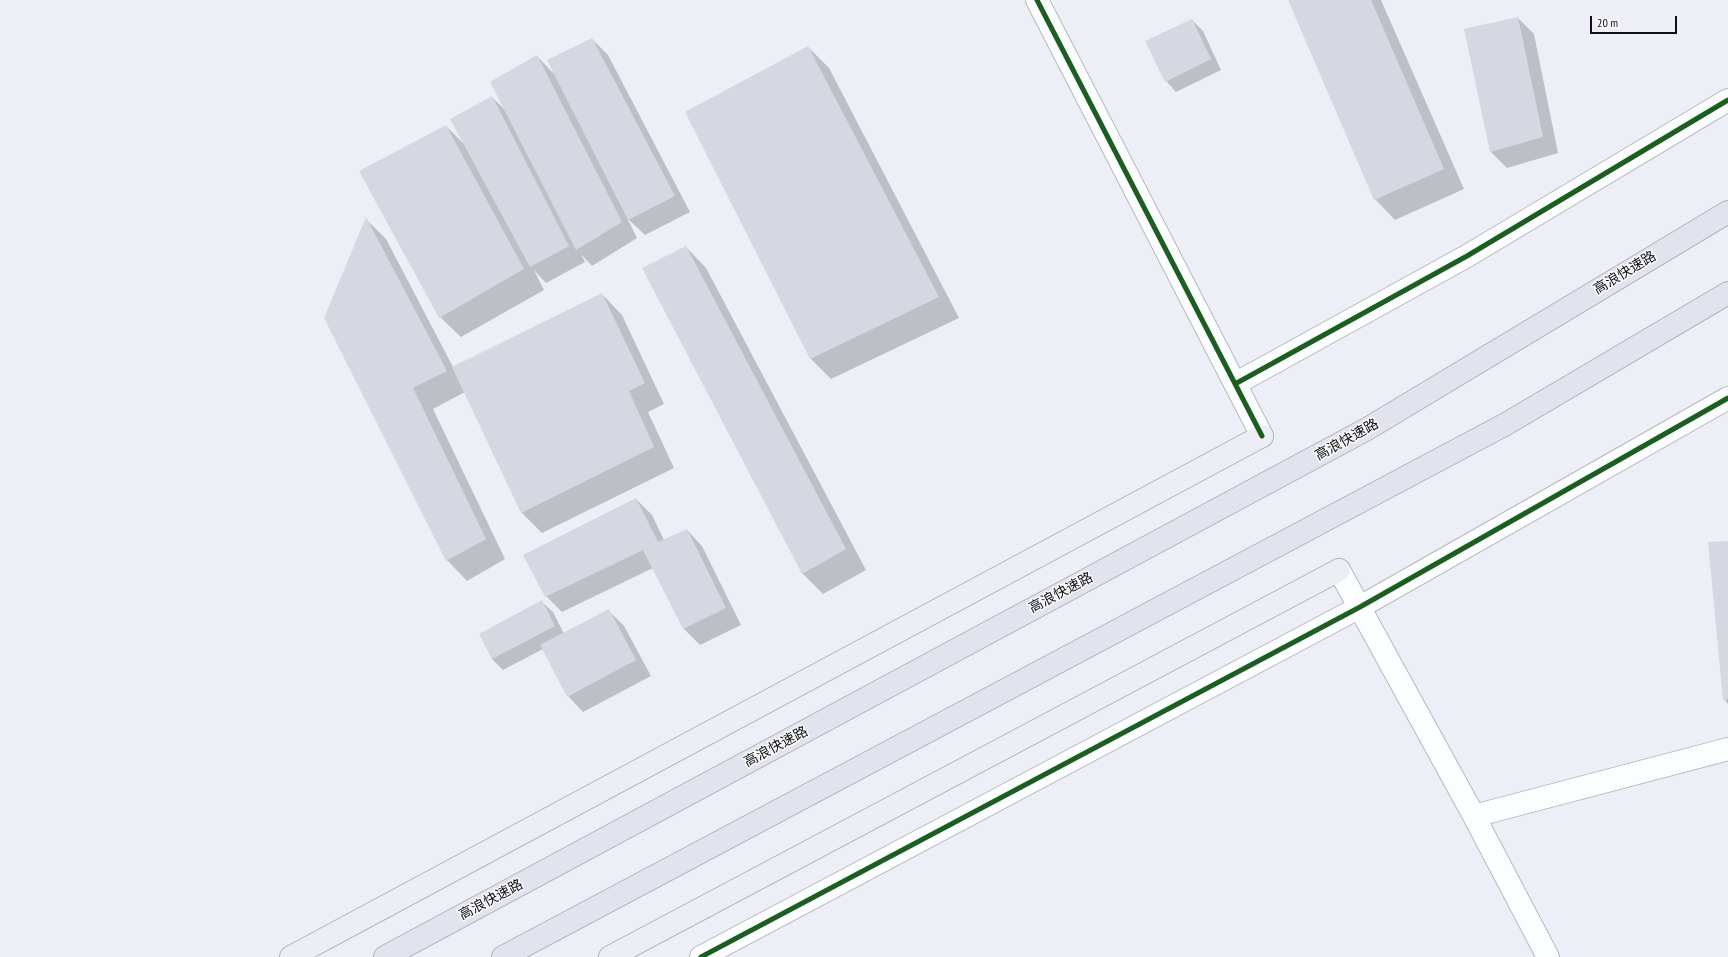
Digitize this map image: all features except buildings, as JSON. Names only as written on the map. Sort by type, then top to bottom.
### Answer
[{"type":"highway","name":"高浪快速路","points":[[385,957],[1367,429],[1728,212]]},
{"type":"highway","points":[[503,957],[1506,424],[1728,293]]},
{"type":"main road","points":[[291,957],[1262,436]]},
{"type":"main road","points":[[610,957],[1339,570]]},
{"type":"street","points":[[1037,0],[1262,436]]},
{"type":"street","points":[[1235,384],[1467,256],[1728,100]]},
{"type":"street","points":[[701,957],[1360,607],[1728,398]]},
{"type":"street","points":[[1339,570],[1474,816],[1548,957]]},
{"type":"street","points":[[1474,816],[1728,749]]},
{"type":"cycle path","points":[[1037,0],[1262,436]]},
{"type":"cycle path","points":[[1235,384],[1467,256],[1728,100]]},
{"type":"cycle path","points":[[701,957],[1360,607],[1728,398]]}]
